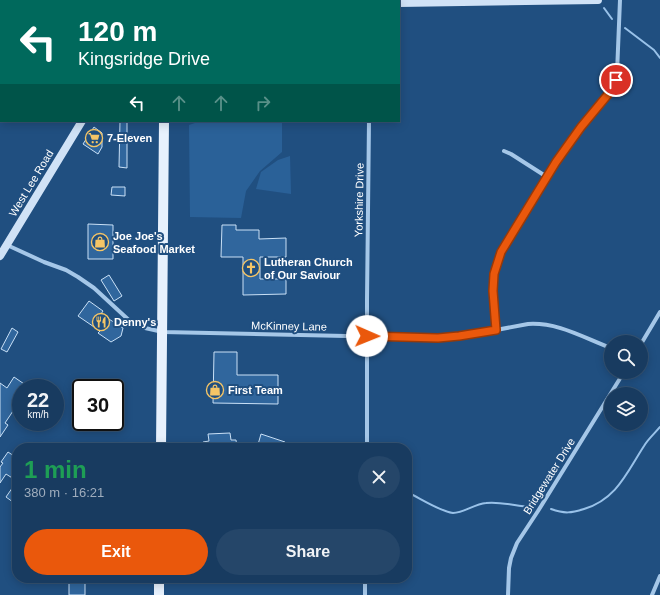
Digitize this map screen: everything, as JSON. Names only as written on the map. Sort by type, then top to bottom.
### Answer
[{"type":"main road","points":[[161,443],[158,331],[164,122]]},
{"type":"main road","points":[[159,583],[159,595]]},
{"type":"street","points":[[400,3],[598,0]]},
{"type":"street","points":[[496,330],[493,291],[494,274],[497,263],[510,237],[546,177],[581,127],[614,85],[617,73],[620,0]]},
{"type":"street","name":"West Lee Road","points":[[0,256],[81,122]]},
{"type":"street","name":"Yorkshire Drive","points":[[367,443],[369,122]]},
{"type":"street","points":[[504,151],[546,177]]},
{"type":"street","name":"McKinney Lane","points":[[7,244],[44,262],[66,270],[94,288],[132,323],[158,331],[438,338],[459,336],[528,324],[549,324],[604,345]]},
{"type":"street","points":[[646,335],[660,312]]},
{"type":"street","name":"Bridgewater Drive","points":[[508,595],[509,568],[517,543],[538,512],[620,379]]},
{"type":"street","points":[[652,595],[660,576]]},
{"type":"street","points":[[365,583],[365,595]]},
{"type":"shaded area","points":[[198,122],[282,122],[282,152],[260,171],[246,191],[241,218],[190,217],[189,125]]},
{"type":"shaded area","points":[[290,156],[291,194],[256,189],[261,172],[278,160]]},
{"type":"building","name":"7-Eleven","points":[[120,122],[127,122],[127,168],[119,167]]},
{"type":"building","name":"7-Eleven","points":[[94,127],[102,133],[102,147],[98,154],[83,144]]},
{"type":"building","points":[[112,187],[125,187],[125,196],[111,195]]},
{"type":"building","name":"Joe Joe's Seafood Market","points":[[88,224],[113,225],[113,259],[88,259]]},
{"type":"building","name":"Lutheran Church of Our Saviour","points":[[222,225],[236,225],[236,230],[259,230],[259,239],[286,238],[286,257],[260,257],[260,279],[286,279],[286,294],[243,295],[243,257],[221,257]]},
{"type":"building","points":[[109,275],[122,296],[114,301],[101,280]]},
{"type":"building","name":"Denny's","points":[[89,301],[103,311],[101,314],[123,328],[121,336],[111,342],[98,333],[100,331],[78,316]]},
{"type":"building","points":[[12,328],[18,332],[7,352],[1,349]]},
{"type":"building","points":[[214,352],[237,352],[237,375],[278,375],[278,404],[213,403]]},
{"type":"building","points":[[12,380],[12,412],[5,423],[8,425],[0,437],[0,383],[7,388]]},
{"type":"building","points":[[230,433],[231,440],[236,440],[236,443],[203,443],[209,441],[208,434]]},
{"type":"building","points":[[261,434],[285,442],[285,443],[258,443]]},
{"type":"building","points":[[8,452],[12,455],[12,478],[6,474],[0,483],[0,467],[3,463],[1,462]]},
{"type":"building","points":[[12,488],[12,501],[6,497]]},
{"type":"building","points":[[69,583],[85,583],[85,595],[69,595]]},
{"type":"waterway","points":[[604,8],[612,19]]},
{"type":"waterway","points":[[625,28],[654,50],[660,58]]},
{"type":"waterway","points":[[551,509],[560,512],[575,511],[584,509],[605,499],[620,484],[646,443],[660,427]]},
{"type":"waterway","points":[[412,495],[436,507],[453,513],[461,512],[477,505],[491,503],[529,507]]},
{"type":"place","name":"7-Eleven","points":[[94,138]]},
{"type":"place","name":"Joe Joe's Seafood Market","points":[[100,242]]},
{"type":"place","name":"Lutheran Church of Our Saviour","points":[[251,268]]},
{"type":"place","name":"Denny's","points":[[101,322]]},
{"type":"place","name":"First Team","points":[[215,390]]},
{"type":"route","points":[[367,336],[438,338],[496,330],[493,291],[494,274],[501,252],[556,162],[581,127],[610,92],[616,80]]}]
